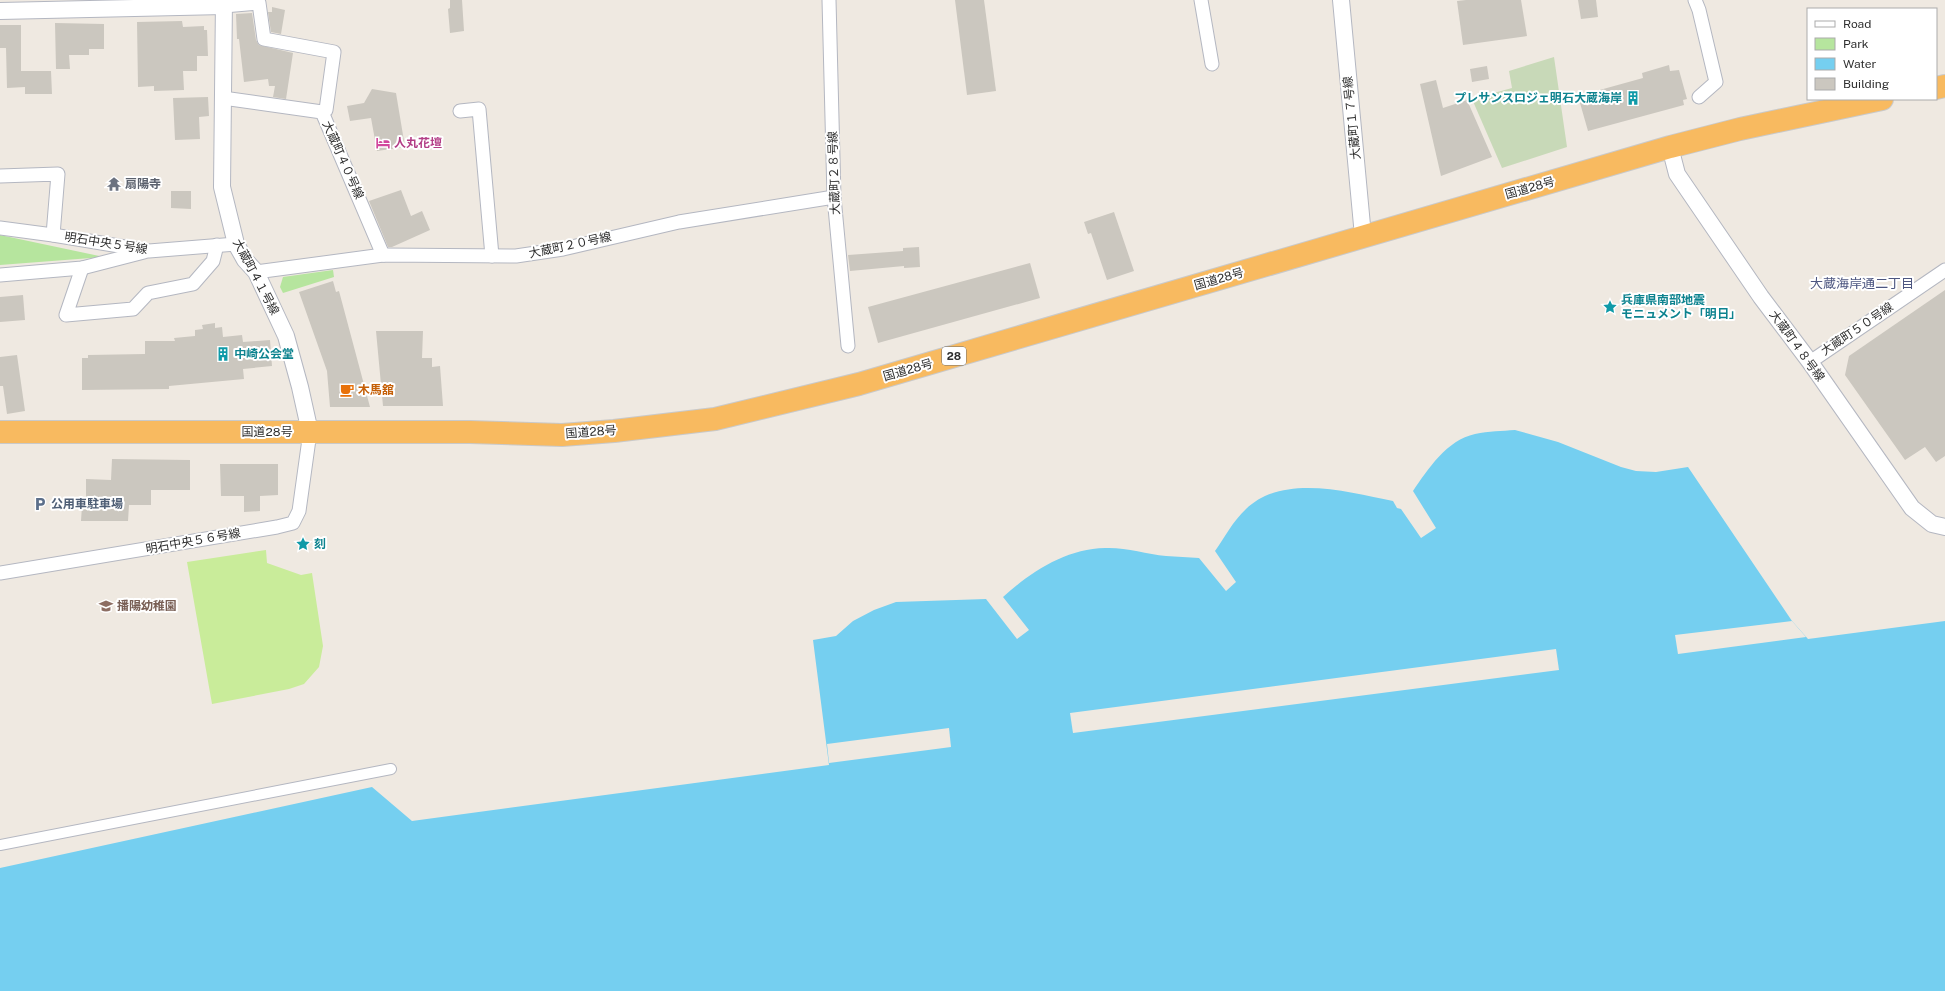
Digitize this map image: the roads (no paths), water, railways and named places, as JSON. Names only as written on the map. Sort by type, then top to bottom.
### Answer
[{"type":"highway","name":"国道28号","points":[[0,432],[470,432],[562,435],[614,431],[715,419],[867,382],[1670,147],[1740,129],[1877,100]]},
{"type":"street","name":"大蔵町２８号線","points":[[829,0],[834,197],[848,346]]},
{"type":"street","points":[[1201,0],[1212,64]]},
{"type":"street","name":"大蔵町１７号線","points":[[1341,0],[1363,236]]},
{"type":"street","points":[[1695,0],[1699,10],[1716,82],[1699,97]]},
{"type":"street","name":"大蔵町４１号線","points":[[224,3],[222,187],[236,244],[245,260],[256,272],[286,336],[300,387],[310,432]]},
{"type":"street","points":[[0,11],[259,3],[264,40],[334,52],[326,110],[322,112]]},
{"type":"street","name":"大蔵町４０号線","points":[[223,98],[322,112],[383,255]]},
{"type":"street","points":[[460,111],[479,109],[492,256]]},
{"type":"street","name":"大蔵町４８号線","points":[[1670,147],[1677,174],[1761,297],[1810,362],[1912,508],[1932,524],[1945,527]]},
{"type":"street","points":[[0,176],[58,174],[53,235]]},
{"type":"street","name":"大蔵町２０号線","points":[[256,272],[383,255],[516,256],[564,249],[679,222],[834,197]]},
{"type":"street","name":"明石中央５号線","points":[[0,228],[149,251],[236,244]]},
{"type":"street","points":[[82,268],[66,315],[133,309],[148,293],[193,284],[213,261],[217,245]]},
{"type":"street","points":[[0,275],[82,268],[149,251]]},
{"type":"street","name":"大蔵町５０号線","points":[[1810,362],[1945,270]]},
{"type":"street","name":"明石中央５６号線","points":[[0,573],[277,527],[293,523],[299,511],[310,432]]},
{"type":"street","points":[[0,845],[391,769]]},
{"type":"water","points":[[1515,430],[1558,442],[1621,467],[1636,471],[1656,472],[1688,467],[1792,621],[1808,639],[1945,621],[1945,991],[0,991],[0,868],[372,787],[412,821],[829,765],[813,640],[836,636],[853,621],[874,610],[896,602],[986,599],[1017,639],[1029,630],[1003,597],[1014,587],[1050,563],[1077,552],[1105,548],[1166,556],[1199,558],[1226,591],[1236,582],[1215,551],[1229,529],[1246,509],[1261,498],[1278,491],[1297,488],[1337,490],[1393,501],[1397,508],[1401,509],[1421,538],[1436,528],[1413,491],[1439,456],[1456,442],[1465,437],[1485,432]]},
{"type":"place","name":"プレサンスロジェ明石大蔵海岸","points":[[1633,98]]},
{"type":"place","name":"人丸花壇","points":[[383,143]]},
{"type":"place","name":"扇陽寺","points":[[114,184]]},
{"type":"place","name":"兵庫県南部地震 モニュメント「明日」","points":[[1610,307]]},
{"type":"place","name":"中崎公会堂","points":[[223,354]]},
{"type":"place","name":"木馬舘","points":[[347,390]]},
{"type":"place","name":"公用車駐車場","points":[[40,504]]},
{"type":"place","name":"刻","points":[[303,544]]},
{"type":"place","name":"播陽幼稚園","points":[[106,606]]},
{"type":"district","name":"大蔵海岸通二丁目","points":[[1862,283]]}]
